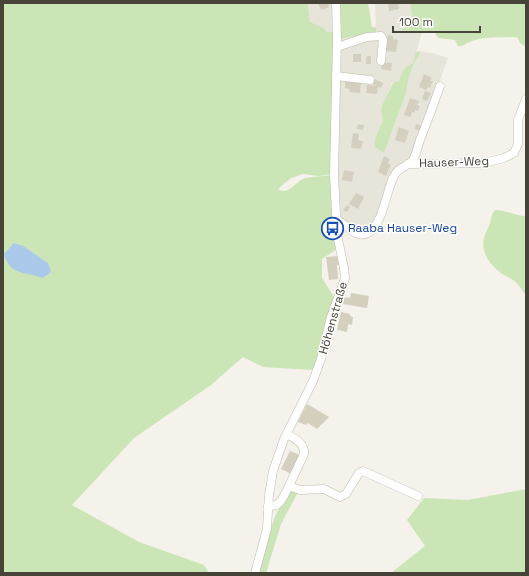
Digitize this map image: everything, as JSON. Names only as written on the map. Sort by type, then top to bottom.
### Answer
[{"type":"street","name":"Höhenstraße","points":[[255,573],[267,528],[270,486],[273,471],[287,434],[313,381],[321,359],[331,317],[344,283],[345,273],[337,234],[334,174],[337,46],[336,3]]},
{"type":"street","points":[[337,46],[367,37],[381,36],[383,40],[381,61]]},
{"type":"street","points":[[336,76],[370,80]]},
{"type":"street","name":"Hauser-Weg","points":[[336,220],[340,221],[348,229],[358,234],[362,235],[371,232],[378,221],[394,177],[399,170],[413,160],[440,86]]},
{"type":"street","name":"Hauser-Weg","points":[[408,164],[484,162],[494,161],[511,155],[517,147],[518,120],[526,99]]},
{"type":"street","points":[[268,506],[275,506],[279,504],[304,454],[302,444],[287,434]]},
{"type":"street","points":[[289,486],[304,490],[324,489],[340,497],[346,494],[358,474],[363,471],[418,496]]},
{"type":"shaded area","points":[[308,3],[334,3],[334,32],[327,32],[324,28],[310,22]]},
{"type":"shaded area","points":[[375,3],[410,3],[414,26],[405,27],[411,32],[422,32],[413,64],[408,66],[400,80],[392,83],[382,105],[381,110],[384,121],[381,127],[384,153],[406,93],[406,87],[411,72],[417,56],[420,54],[419,51],[448,58],[411,159],[408,158],[369,230],[359,232],[342,219],[340,213],[336,174],[339,39],[376,32]]},
{"type":"green space","points":[[3,3],[308,3],[310,22],[324,28],[327,32],[334,32],[332,174],[319,176],[303,174],[291,178],[278,189],[282,191],[289,190],[303,179],[332,175],[337,249],[322,259],[322,278],[334,297],[318,359],[313,370],[263,367],[243,357],[211,385],[134,438],[72,505],[139,542],[204,565],[209,573],[3,573]]},
{"type":"green space","points":[[338,3],[368,3],[372,27],[376,27],[376,32],[339,39]]},
{"type":"green space","points":[[410,3],[526,3],[526,47],[520,43],[517,37],[496,37],[475,40],[462,46],[458,46],[455,40],[438,38],[434,31],[422,32],[400,30],[405,27],[414,26]]},
{"type":"green space","points":[[419,51],[420,54],[415,61],[411,72],[406,93],[384,153],[375,147],[376,137],[383,121],[381,110],[382,105],[393,83],[400,80],[402,72],[413,63],[416,52]]},
{"type":"green space","points":[[495,210],[526,216],[526,296],[517,283],[495,268],[485,253],[485,235],[492,214]]},
{"type":"green space","points":[[290,488],[298,492],[281,524],[266,573],[258,573],[270,529]]},
{"type":"green space","points":[[526,489],[526,573],[391,573],[425,546],[407,520],[424,498],[468,500]]},
{"type":"water","points":[[14,243],[23,246],[48,263],[51,271],[49,274],[42,278],[19,272],[10,266],[4,254]]},
{"type":"building","points":[[318,3],[328,3],[329,7],[321,10]]},
{"type":"building","points":[[388,3],[398,3],[399,9],[389,11]]},
{"type":"building","points":[[388,35],[393,36],[393,39],[398,40],[396,52],[386,51]]},
{"type":"building","points":[[353,54],[361,54],[361,62],[353,62]]},
{"type":"building","points":[[367,56],[371,56],[371,64],[366,64]]},
{"type":"building","points":[[382,62],[392,63],[391,71],[381,69]]},
{"type":"building","points":[[424,74],[432,78],[430,81],[433,81],[430,88],[428,87],[426,90],[419,87]]},
{"type":"building","points":[[372,78],[383,83],[381,88],[370,83]]},
{"type":"building","points":[[345,81],[361,83],[360,93],[349,92],[350,89],[345,88]]},
{"type":"building","points":[[367,85],[378,86],[377,94],[366,93]]},
{"type":"building","points":[[425,91],[431,93],[427,101],[422,99]]},
{"type":"building","points":[[410,98],[419,101],[417,105],[420,106],[418,111],[415,110],[415,113],[412,112],[411,117],[404,115]]},
{"type":"building","points":[[358,124],[364,125],[363,130],[357,129]]},
{"type":"building","points":[[416,124],[422,126],[420,131],[415,129]]},
{"type":"building","points":[[399,127],[409,131],[405,143],[395,140]]},
{"type":"building","points":[[353,133],[359,134],[358,140],[363,141],[361,149],[351,148]]},
{"type":"building","points":[[384,156],[390,159],[388,163],[391,165],[386,176],[378,172]]},
{"type":"building","points":[[344,170],[354,172],[352,182],[342,180]]},
{"type":"building","points":[[356,193],[364,197],[358,209],[349,204]]},
{"type":"building","points":[[347,205],[350,207],[347,212],[343,210]]},
{"type":"building","points":[[339,256],[340,265],[337,265],[338,279],[329,280],[326,257]]},
{"type":"building","points":[[351,293],[369,296],[367,308],[343,304],[344,297],[350,298]]},
{"type":"building","points":[[341,312],[350,314],[350,316],[353,317],[352,325],[348,324],[347,332],[337,330]]},
{"type":"building","points":[[307,404],[329,417],[317,429],[308,423],[306,425],[298,422]]},
{"type":"building","points":[[290,451],[302,456],[293,475],[281,469]]},
{"type":"place","name":"Raaba Hauser-Weg","points":[[333,228]]}]
